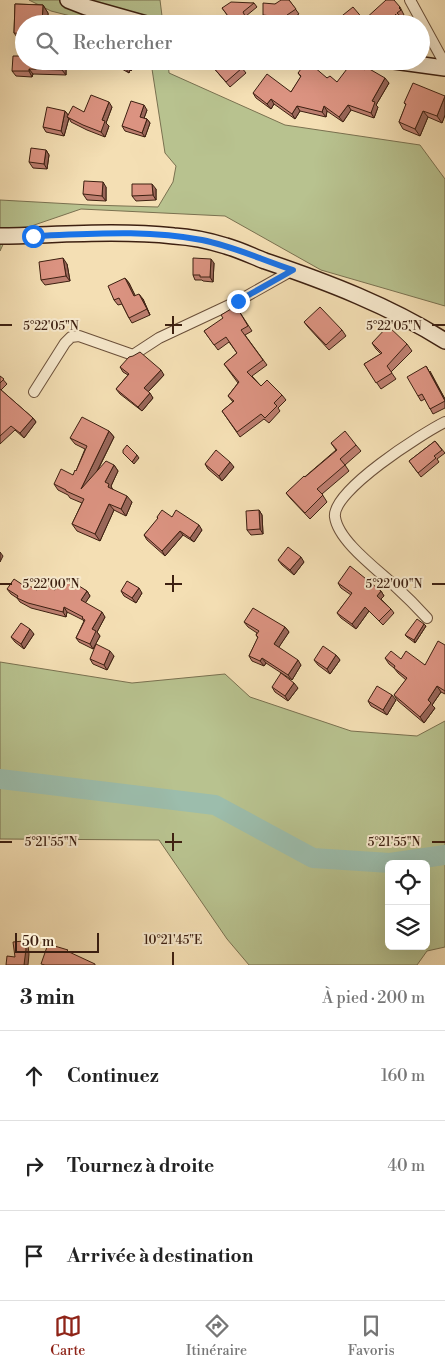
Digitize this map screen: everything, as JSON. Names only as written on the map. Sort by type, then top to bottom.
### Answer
[{"type":"street","points":[[68,0],[114,15]]},
{"type":"street","points":[[410,0],[418,15]]},
{"type":"street","points":[[430,38],[445,66]]},
{"type":"street","points":[[430,65],[445,66]]},
{"type":"street","points":[[0,236],[113,233],[174,236],[202,240],[226,246],[293,270],[363,298],[410,320],[445,341]]},
{"type":"street","points":[[34,392],[71,337],[79,336],[133,355],[159,338],[238,301],[293,270]]},
{"type":"street","points":[[427,618],[356,551],[338,528],[334,516],[337,505],[360,480],[398,451],[445,422]]},
{"type":"green space","points":[[29,0],[160,0],[162,15],[67,15],[51,11]]},
{"type":"green space","points":[[152,70],[169,70],[169,73],[285,125],[420,145],[445,179],[445,306],[321,270],[225,216],[81,209],[8,234],[0,251],[0,200],[158,207],[173,182],[176,166],[165,153]]},
{"type":"green space","points":[[0,662],[132,683],[225,674],[250,697],[351,731],[417,736],[445,721],[445,947],[427,951],[417,965],[249,965],[227,939],[159,840],[0,839]]},
{"type":"building","points":[[281,0],[289,0],[296,9],[287,15],[263,15],[263,3],[275,4]]},
{"type":"building","points":[[386,0],[394,0],[401,10],[397,13],[399,15],[370,15]]},
{"type":"building","points":[[231,2],[254,3],[243,12],[244,15],[227,15],[222,8]]},
{"type":"building","points":[[15,4],[43,5],[42,15],[15,15],[14,33]]},
{"type":"building","points":[[353,7],[360,15],[343,15]]},
{"type":"building","points":[[13,56],[15,56],[15,70],[29,70],[29,71],[12,71]]},
{"type":"building","points":[[216,70],[240,70],[226,82]]},
{"type":"building","points":[[300,70],[318,70],[327,78],[330,76],[337,82],[346,70],[371,70],[385,78],[372,101],[375,102],[371,113],[348,105],[339,117],[324,106],[322,112],[297,106],[292,114],[271,99],[267,104],[253,93],[267,74],[291,92],[301,76],[298,73]]},
{"type":"building","points":[[413,83],[445,96],[437,116],[423,111],[415,129],[399,122],[406,104],[404,103]]},
{"type":"building","points":[[91,95],[109,102],[102,120],[105,121],[101,132],[67,117],[73,106],[84,112]]},
{"type":"building","points":[[131,101],[144,105],[140,117],[147,119],[142,133],[122,126]]},
{"type":"building","points":[[47,107],[65,111],[61,131],[43,127]]},
{"type":"building","points":[[31,148],[46,150],[44,164],[29,162]]},
{"type":"building","points":[[84,181],[103,182],[102,196],[83,194]]},
{"type":"building","points":[[132,184],[152,184],[153,195],[132,196]]},
{"type":"building","points":[[63,258],[66,276],[41,280],[39,262]]},
{"type":"building","points":[[193,258],[211,259],[210,277],[193,275]]},
{"type":"building","points":[[125,278],[134,296],[139,294],[147,309],[129,318],[119,298],[114,300],[108,286]]},
{"type":"building","points":[[236,306],[248,326],[241,330],[263,360],[247,372],[261,386],[267,380],[282,395],[274,403],[277,406],[265,418],[261,414],[237,432],[222,411],[234,401],[228,396],[239,382],[224,364],[237,353],[226,337],[214,345],[204,331],[223,318],[221,315]]},
{"type":"building","points":[[320,307],[342,330],[326,345],[304,322]]},
{"type":"building","points":[[388,326],[407,344],[387,366],[392,373],[376,383],[364,364],[382,353],[372,343]]},
{"type":"building","points":[[140,352],[161,370],[144,388],[150,393],[138,407],[116,389],[129,374],[120,367],[129,357]]},
{"type":"building","points":[[426,366],[445,401],[430,409],[422,394],[418,396],[407,377]]},
{"type":"building","points":[[0,389],[33,418],[20,433],[11,426],[0,436]]},
{"type":"building","points":[[82,417],[109,431],[81,489],[106,461],[114,465],[105,482],[109,484],[108,487],[127,496],[121,509],[109,504],[95,534],[72,524],[84,499],[54,484],[61,469],[73,475],[87,446],[70,438]]},
{"type":"building","points":[[345,431],[356,445],[340,459],[345,465],[317,489],[323,495],[305,513],[286,493],[337,450],[331,443]]},
{"type":"building","points":[[435,441],[442,450],[434,456],[436,458],[418,473],[409,461]]},
{"type":"building","points":[[127,445],[137,455],[132,462],[123,453]]},
{"type":"building","points":[[216,450],[230,462],[219,476],[205,464]]},
{"type":"building","points":[[162,510],[172,517],[176,510],[199,525],[190,538],[180,531],[162,551],[144,535]]},
{"type":"building","points":[[259,510],[260,529],[247,530],[246,511]]},
{"type":"building","points":[[288,547],[301,557],[290,570],[278,560]]},
{"type":"building","points":[[350,566],[381,591],[377,596],[391,609],[379,621],[365,607],[352,624],[337,613],[352,593],[338,583]]},
{"type":"building","points":[[14,579],[23,585],[24,583],[37,590],[42,582],[55,590],[60,579],[75,586],[76,584],[87,591],[81,600],[102,612],[92,629],[96,631],[90,644],[76,638],[85,620],[83,617],[64,607],[63,612],[28,603],[17,598],[18,596],[7,589]]},
{"type":"building","points":[[127,581],[139,588],[132,598],[121,591]]},
{"type":"building","points":[[253,608],[285,627],[274,644],[298,660],[288,675],[262,658],[260,661],[249,656],[259,631],[244,622]]},
{"type":"building","points":[[417,619],[424,624],[414,640],[405,635]]},
{"type":"building","points":[[21,623],[30,629],[21,644],[11,637]]},
{"type":"building","points":[[438,641],[445,645],[445,691],[437,686],[428,700],[431,703],[420,717],[394,695],[407,678],[385,658],[391,651],[401,659],[406,651],[425,665]]},
{"type":"building","points":[[96,644],[110,651],[104,665],[90,659]]},
{"type":"building","points":[[323,646],[336,655],[327,669],[314,660]]},
{"type":"building","points":[[281,673],[294,683],[285,696],[272,687]]},
{"type":"building","points":[[377,686],[392,695],[383,710],[368,701]]},
{"type":"building","points":[[24,941],[26,949],[24,965],[6,965],[7,956],[15,957],[13,942]]},
{"type":"building","points":[[48,944],[68,950],[95,965],[41,964]]},
{"type":"waterway","points":[[0,779],[215,805],[313,858],[390,863],[445,855]]},
{"type":"route","points":[[33,236],[113,233],[174,236],[226,246],[293,270],[238,301]]}]
